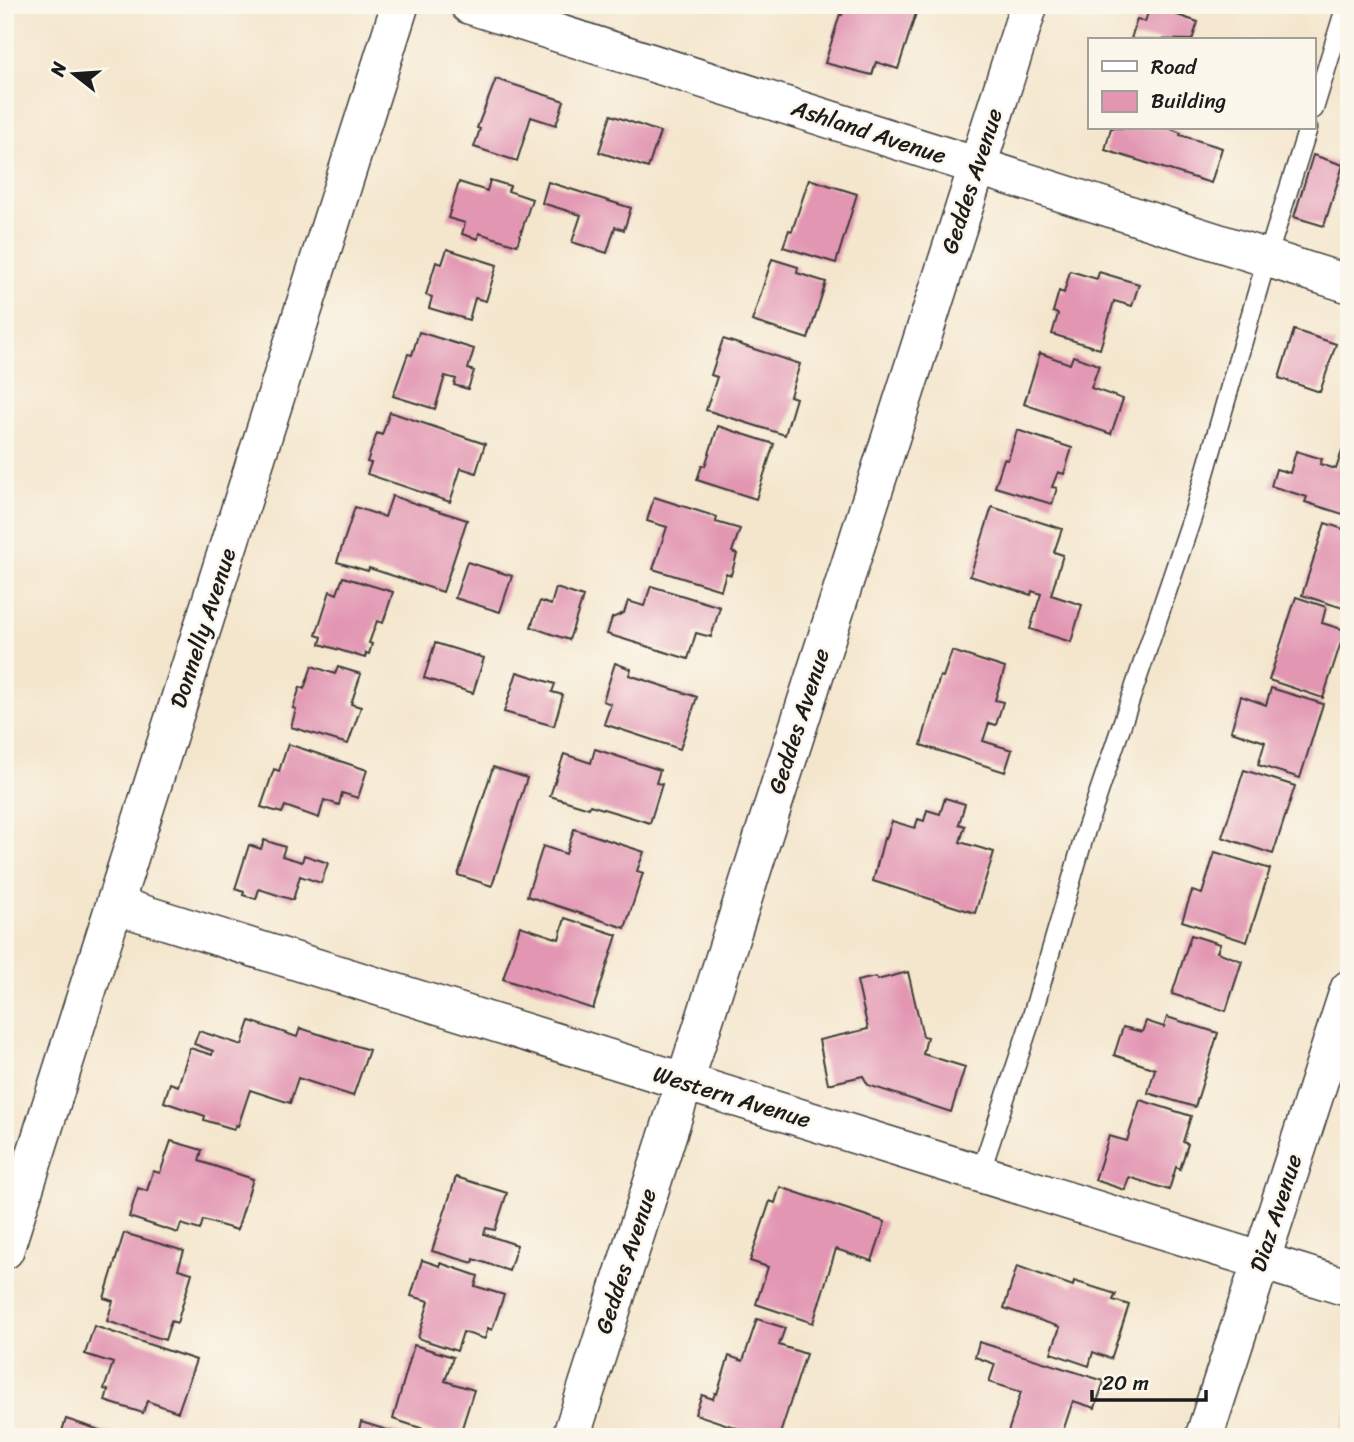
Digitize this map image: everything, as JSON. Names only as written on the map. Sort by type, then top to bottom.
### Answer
[{"type":"street","name":"Donnelly Avenue","points":[[5,1250],[400,5]]},
{"type":"street","name":"Ashland Avenue","points":[[469,5],[1349,284]]},
{"type":"street","name":"Geddes Avenue","points":[[571,1437],[1029,5]]},
{"type":"street","name":"Western Avenue","points":[[115,905],[1349,1288]]},
{"type":"street","name":"Diaz Avenue","points":[[1205,1437],[1349,989]]},
{"type":"lane","points":[[1316,102],[1346,5]]},
{"type":"lane","points":[[981,1174],[1029,1026],[1086,830],[1193,515],[1267,258],[1307,130]]},
{"type":"building","points":[[845,5],[893,5],[916,13],[898,69],[876,62],[872,75],[825,63]]},
{"type":"building","points":[[1150,6],[1198,22],[1193,38],[1131,38],[1137,19],[1145,22]]},
{"type":"building","points":[[496,79],[564,101],[556,125],[531,117],[517,161],[474,147],[480,129],[477,128]]},
{"type":"building","points":[[611,115],[660,132],[648,168],[599,152]]},
{"type":"building","points":[[1110,130],[1174,130],[1181,133],[1180,135],[1222,148],[1211,183],[1105,150]]},
{"type":"building","points":[[1313,155],[1343,165],[1324,226],[1294,217]]},
{"type":"building","points":[[809,179],[857,194],[836,263],[783,247],[789,230],[792,231]]},
{"type":"building","points":[[490,180],[510,186],[508,191],[532,199],[517,245],[479,233],[478,239],[462,234],[465,223],[448,218],[459,182],[487,191]]},
{"type":"building","points":[[548,182],[631,208],[624,230],[615,227],[607,253],[572,242],[581,215],[542,203]]},
{"type":"building","points":[[447,249],[497,265],[486,301],[475,298],[469,320],[429,308],[432,297],[426,295],[436,262],[442,264]]},
{"type":"building","points":[[772,259],[798,267],[797,273],[826,282],[808,339],[752,321]]},
{"type":"building","points":[[1070,271],[1097,279],[1099,272],[1139,284],[1132,306],[1114,301],[1100,349],[1052,334],[1058,314],[1053,312],[1059,291],[1064,293]]},
{"type":"building","points":[[1294,330],[1336,344],[1320,392],[1279,378]]},
{"type":"building","points":[[419,332],[474,349],[468,369],[474,371],[468,389],[454,385],[456,379],[445,376],[435,409],[393,396],[408,354],[412,355]]},
{"type":"building","points":[[723,339],[800,364],[790,396],[796,398],[785,435],[706,410],[717,377],[711,375]]},
{"type":"building","points":[[1040,353],[1070,364],[1073,356],[1099,365],[1091,388],[1123,399],[1111,434],[1024,404]]},
{"type":"building","points":[[390,412],[485,444],[476,473],[461,468],[450,502],[367,474],[371,463],[367,462],[377,433],[382,435]]},
{"type":"building","points":[[718,426],[774,444],[756,499],[697,480],[702,465],[705,466]]},
{"type":"building","points":[[1017,430],[1072,448],[1064,474],[1058,472],[1052,487],[1057,488],[1052,504],[995,487],[1004,459],[1008,460]]},
{"type":"building","points":[[1346,439],[1349,440],[1349,516],[1305,502],[1307,497],[1271,486],[1276,469],[1290,473],[1296,451],[1322,459],[1320,464],[1336,469]]},
{"type":"building","points":[[392,496],[467,520],[443,592],[369,568],[368,571],[337,562],[355,507],[385,517]]},
{"type":"building","points":[[654,497],[717,517],[716,522],[740,529],[732,552],[737,554],[731,575],[726,573],[721,590],[653,569],[667,527],[647,521]]},
{"type":"building","points":[[992,507],[1062,529],[1054,552],[1063,555],[1051,595],[1082,605],[1071,642],[1030,629],[1041,594],[1032,591],[1031,595],[970,576]]},
{"type":"building","points":[[1325,523],[1349,531],[1349,610],[1302,595]]},
{"type":"building","points":[[467,562],[512,576],[500,612],[455,598]]},
{"type":"building","points":[[343,577],[393,592],[383,623],[377,621],[369,643],[372,644],[369,654],[366,653],[365,658],[320,644],[322,637],[316,635],[330,591],[337,594]]},
{"type":"building","points":[[651,586],[720,607],[711,637],[696,633],[688,659],[607,634],[612,618],[624,613],[628,601],[644,606]]},
{"type":"building","points":[[556,588],[583,597],[569,640],[531,627],[540,601],[551,605]]},
{"type":"building","points":[[1296,597],[1326,607],[1322,623],[1345,630],[1323,698],[1269,680]]},
{"type":"building","points":[[435,643],[484,658],[473,693],[424,678]]},
{"type":"building","points":[[952,651],[1005,668],[995,700],[1003,702],[996,725],[989,723],[983,741],[1012,750],[1005,772],[921,745],[940,676],[943,677]]},
{"type":"building","points":[[615,663],[631,669],[629,675],[697,697],[680,749],[604,724],[611,704],[603,701]]},
{"type":"building","points":[[312,666],[335,674],[338,667],[361,674],[351,704],[361,707],[348,744],[291,727],[296,709],[293,708],[300,687],[304,689]]},
{"type":"building","points":[[517,672],[555,684],[552,692],[563,695],[554,726],[504,712]]},
{"type":"building","points":[[1271,688],[1323,704],[1300,778],[1258,765],[1265,742],[1231,731],[1241,696],[1266,705]]},
{"type":"building","points":[[288,744],[367,770],[358,798],[342,793],[339,805],[324,800],[319,818],[285,806],[282,813],[261,807],[274,769],[279,771]]},
{"type":"building","points":[[595,749],[660,770],[656,783],[662,784],[650,823],[550,796],[564,754],[591,763]]},
{"type":"building","points":[[493,767],[527,778],[492,886],[458,875]]},
{"type":"building","points":[[1244,770],[1295,786],[1273,854],[1222,837]]},
{"type":"building","points":[[945,798],[965,804],[959,824],[965,826],[960,842],[994,852],[975,913],[873,881],[884,838],[886,839],[892,821],[915,828],[918,819],[924,821],[927,810],[940,814]]},
{"type":"building","points":[[574,829],[644,852],[637,871],[643,873],[625,928],[527,896],[543,846],[566,854]]},
{"type":"building","points":[[264,840],[285,847],[282,856],[302,862],[304,855],[328,863],[321,883],[300,876],[293,900],[259,889],[256,899],[235,889],[249,845],[261,849]]},
{"type":"building","points":[[1215,852],[1270,869],[1247,942],[1182,921],[1192,891],[1202,894]]},
{"type":"building","points":[[565,918],[617,935],[593,1009],[503,979],[520,926],[559,939]]},
{"type":"building","points":[[1191,935],[1220,944],[1217,952],[1242,961],[1226,1011],[1172,994]]},
{"type":"building","points":[[908,972],[923,1036],[927,1037],[923,1054],[965,1067],[951,1112],[868,1085],[863,1076],[828,1084],[819,1040],[868,1029],[857,981],[876,977],[877,980]]},
{"type":"building","points":[[1167,1017],[1218,1033],[1195,1107],[1148,1093],[1155,1069],[1114,1055],[1123,1027],[1142,1032],[1146,1021],[1164,1027]]},
{"type":"building","points":[[250,1021],[297,1037],[300,1028],[369,1050],[353,1096],[298,1078],[290,1103],[250,1090],[238,1126],[234,1129],[204,1120],[205,1116],[164,1102],[170,1083],[178,1086],[190,1048],[212,1055],[213,1051],[194,1044],[199,1031],[242,1045]]},
{"type":"building","points":[[1140,1100],[1191,1116],[1183,1142],[1188,1144],[1180,1169],[1176,1167],[1169,1190],[1129,1177],[1125,1190],[1095,1180],[1109,1136],[1127,1141]]},
{"type":"building","points":[[171,1141],[202,1150],[199,1161],[253,1179],[237,1230],[203,1220],[200,1230],[181,1224],[178,1233],[129,1217],[138,1188],[147,1191],[153,1171],[160,1173]]},
{"type":"building","points":[[456,1177],[507,1193],[495,1230],[486,1228],[484,1234],[517,1245],[509,1271],[474,1259],[473,1263],[432,1251]]},
{"type":"building","points":[[780,1187],[885,1222],[872,1261],[836,1249],[813,1323],[756,1304],[768,1267],[750,1261],[770,1201],[775,1203]]},
{"type":"building","points":[[124,1233],[184,1251],[178,1269],[192,1273],[177,1323],[171,1321],[165,1340],[107,1321],[113,1301],[104,1298]]},
{"type":"building","points":[[422,1260],[478,1276],[475,1286],[504,1295],[492,1330],[488,1328],[485,1339],[463,1332],[457,1351],[418,1338],[429,1301],[411,1296]]},
{"type":"building","points":[[1017,1266],[1073,1286],[1074,1281],[1116,1294],[1113,1300],[1129,1305],[1111,1359],[1093,1352],[1089,1366],[1051,1353],[1060,1327],[1004,1308]]},
{"type":"building","points":[[757,1319],[785,1328],[779,1345],[806,1354],[779,1437],[767,1434],[764,1437],[695,1414],[702,1395],[713,1399],[715,1393],[717,1394],[729,1356],[743,1361]]},
{"type":"building","points":[[94,1326],[196,1360],[178,1412],[147,1401],[143,1413],[105,1401],[108,1390],[104,1389],[113,1363],[85,1354]]},
{"type":"building","points":[[979,1342],[1104,1381],[1095,1408],[1073,1401],[1061,1437],[1024,1437],[1008,1432],[1021,1392],[989,1382],[995,1364],[975,1357]]},
{"type":"building","points":[[414,1345],[453,1357],[445,1381],[474,1390],[459,1437],[448,1437],[393,1419]]},
{"type":"building","points":[[1348,1410],[1349,1437],[1340,1437]]},
{"type":"building","points":[[66,1419],[118,1436],[118,1437],[60,1437]]},
{"type":"building","points":[[361,1422],[407,1436],[407,1437],[357,1437]]}]
